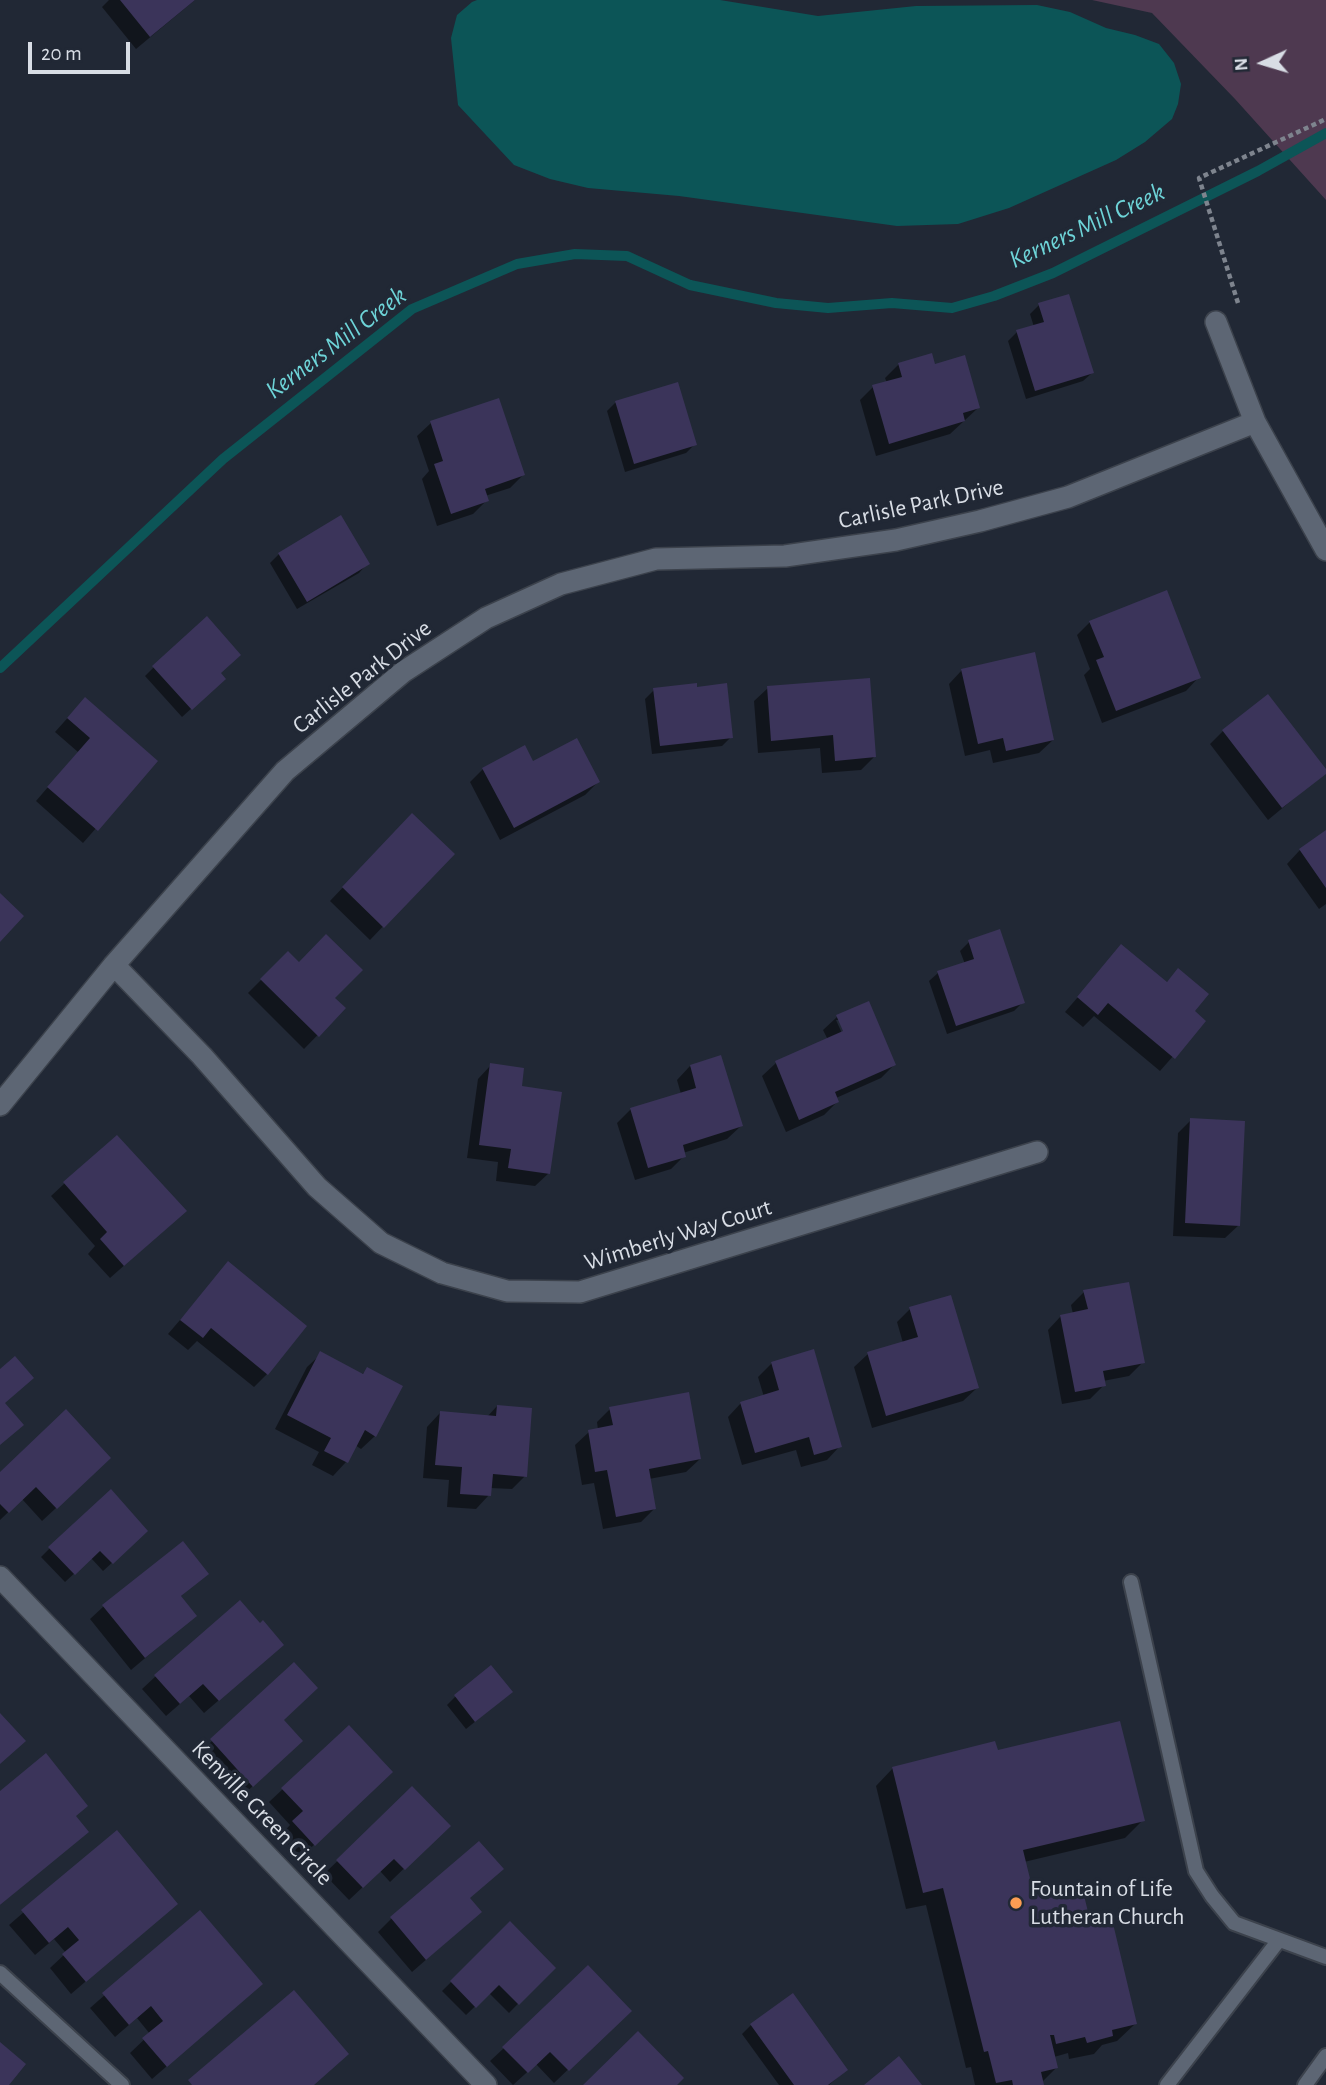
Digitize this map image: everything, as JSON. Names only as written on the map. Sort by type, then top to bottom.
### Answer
[{"type":"street","points":[[1216,322],[1255,422],[1326,550]]},
{"type":"street","name":"Carlisle Park Drive","points":[[0,1104],[114,965],[285,771],[403,672],[486,618],[561,584],[656,559],[785,556],[896,540],[980,521],[1068,497],[1255,422]]},
{"type":"street","name":"Wimberly Way Court","points":[[114,965],[202,1056],[317,1187],[381,1244],[442,1273],[507,1291],[580,1292],[1037,1152]]},
{"type":"street","name":"Kenville Green Circle","points":[[0,1577],[486,2085]]},
{"type":"lane","points":[[1131,1582],[1196,1871],[1234,1923],[1326,1957]]},
{"type":"lane","points":[[1167,2085],[1279,1940]]},
{"type":"lane","points":[[0,1973],[122,2085]]},
{"type":"lane","points":[[1305,2085],[1326,2056]]},
{"type":"path","points":[[1232,288],[1199,178],[1326,120]]},
{"type":"shaded area","points":[[477,0],[720,0],[818,16],[916,6],[1037,5],[1070,12],[1106,28],[1159,44],[1174,63],[1181,84],[1172,119],[1145,142],[1116,160],[1009,208],[958,224],[897,226],[679,196],[588,188],[550,179],[514,165],[458,105],[451,38],[457,15]]},
{"type":"shaded area","points":[[1092,0],[1326,0],[1326,200],[1235,99],[1152,13]]},
{"type":"building","points":[[120,0],[195,0],[150,37]]},
{"type":"building","points":[[1069,294],[1094,373],[1035,391],[1016,330],[1044,322],[1038,303]]},
{"type":"building","points":[[932,353],[935,364],[965,355],[980,408],[963,413],[965,421],[889,444],[872,385],[902,377],[898,363]]},
{"type":"building","points":[[678,382],[697,445],[634,464],[615,401]]},
{"type":"building","points":[[499,398],[525,475],[485,489],[489,501],[451,514],[434,464],[443,461],[430,421]]},
{"type":"building","points":[[341,515],[370,564],[307,602],[278,553]]},
{"type":"building","points":[[1167,590],[1201,678],[1116,711],[1096,660],[1104,657],[1089,621]]},
{"type":"building","points":[[207,616],[241,655],[221,673],[226,679],[192,710],[152,666]]},
{"type":"building","points":[[1035,652],[1054,740],[1006,751],[1003,738],[978,744],[961,669]]},
{"type":"building","points":[[870,678],[876,757],[835,761],[833,735],[771,741],[767,686]]},
{"type":"building","points":[[697,683],[697,687],[727,683],[733,738],[660,746],[653,688]]},
{"type":"building","points":[[1268,694],[1326,769],[1326,774],[1282,808],[1222,730]]},
{"type":"building","points":[[85,697],[158,761],[98,831],[47,787],[90,738],[67,718]]},
{"type":"building","points":[[577,738],[600,782],[514,828],[482,768],[525,745],[533,761]]},
{"type":"building","points":[[412,813],[455,854],[384,928],[342,887]]},
{"type":"building","points":[[1326,830],[1326,888],[1299,849]]},
{"type":"building","points":[[0,893],[24,916],[0,942]]},
{"type":"building","points":[[1000,929],[1025,1003],[956,1026],[937,971],[974,959],[968,940]]},
{"type":"building","points":[[326,934],[363,970],[335,998],[346,1008],[319,1037],[260,979],[288,951],[299,962]]},
{"type":"building","points":[[1121,944],[1167,982],[1178,968],[1209,994],[1195,1011],[1206,1021],[1175,1059],[1108,1003],[1098,1015],[1077,997]]},
{"type":"building","points":[[869,1001],[896,1065],[835,1092],[839,1102],[799,1120],[775,1061],[843,1031],[836,1015]]},
{"type":"building","points":[[721,1055],[743,1126],[683,1145],[686,1157],[648,1168],[630,1108],[696,1088],[690,1065]]},
{"type":"building","points":[[490,1063],[524,1068],[522,1086],[562,1092],[550,1174],[508,1168],[511,1149],[479,1145]]},
{"type":"building","points":[[1190,1118],[1245,1121],[1240,1226],[1185,1223]]},
{"type":"building","points":[[117,1135],[187,1211],[124,1266],[100,1239],[107,1232],[63,1182]]},
{"type":"building","points":[[228,1261],[307,1326],[268,1375],[211,1328],[203,1338],[180,1320]]},
{"type":"building","points":[[1129,1282],[1145,1363],[1103,1371],[1106,1386],[1075,1392],[1060,1315],[1088,1309],[1083,1290]]},
{"type":"building","points":[[951,1295],[979,1388],[886,1416],[867,1352],[918,1337],[909,1307]]},
{"type":"building","points":[[814,1349],[842,1447],[814,1455],[809,1437],[755,1453],[740,1402],[779,1390],[771,1362]]},
{"type":"building","points":[[320,1351],[363,1374],[367,1367],[403,1386],[376,1437],[365,1430],[348,1463],[324,1451],[331,1438],[287,1415]]},
{"type":"building","points":[[15,1356],[34,1378],[5,1403],[24,1425],[0,1445],[0,1369]]},
{"type":"building","points":[[689,1392],[701,1459],[649,1469],[656,1509],[616,1517],[607,1470],[595,1472],[588,1430],[613,1425],[609,1407]]},
{"type":"building","points":[[497,1405],[532,1408],[527,1477],[493,1474],[491,1496],[460,1494],[462,1467],[435,1465],[440,1411],[496,1416]]},
{"type":"building","points":[[66,1409],[111,1458],[57,1509],[36,1487],[9,1513],[0,1504],[0,1472]]},
{"type":"building","points":[[111,1489],[148,1531],[113,1564],[100,1551],[75,1575],[48,1547]]},
{"type":"building","points":[[183,1541],[209,1574],[181,1596],[197,1616],[145,1658],[102,1605]]},
{"type":"building","points":[[240,1600],[260,1623],[263,1620],[284,1645],[219,1701],[203,1684],[180,1704],[154,1675]]},
{"type":"building","points":[[294,1662],[318,1688],[284,1720],[303,1741],[253,1787],[210,1739]]},
{"type":"building","points":[[491,1665],[513,1692],[475,1722],[454,1695]]},
{"type":"building","points":[[0,1713],[26,1741],[0,1764]]},
{"type":"building","name":"Fountain of Life Lutheran Church","points":[[1120,1721],[1145,1821],[1023,1850],[1034,1895],[1081,1883],[1089,1916],[1110,1911],[1137,2024],[1112,2030],[1113,2036],[1087,2043],[1085,2037],[1056,2044],[1054,2035],[1050,2035],[1058,2068],[1041,2072],[1044,2085],[1013,2085],[1012,2080],[996,2083],[988,2051],[984,2052],[943,1888],[923,1893],[892,1767],[995,1741],[998,1750]]},
{"type":"building","points":[[349,1725],[393,1772],[315,1846],[292,1821],[303,1811],[281,1788]]},
{"type":"building","points":[[46,1753],[88,1806],[76,1816],[89,1832],[0,1905],[0,1791]]},
{"type":"building","points":[[412,1786],[451,1826],[405,1870],[394,1859],[363,1888],[336,1860]]},
{"type":"building","points":[[117,1830],[178,1904],[86,1982],[62,1954],[79,1940],[68,1927],[49,1943],[21,1910]]},
{"type":"building","points":[[479,1841],[504,1869],[470,1898],[482,1912],[426,1960],[390,1917]]},
{"type":"building","points":[[200,1910],[263,1984],[167,2067],[142,2038],[163,2021],[151,2006],[129,2025],[102,1993]]},
{"type":"building","points":[[510,1921],[556,1968],[519,2005],[499,1985],[476,2008],[450,1981]]},
{"type":"building","points":[[588,1965],[632,2011],[569,2071],[550,2052],[528,2073],[502,2047]]},
{"type":"building","points":[[294,1990],[349,2054],[314,2085],[192,2085],[188,2080]]},
{"type":"building","points":[[793,1993],[848,2070],[828,2085],[794,2085],[750,2024]]},
{"type":"building","points":[[638,2031],[684,2078],[677,2085],[583,2085]]},
{"type":"building","points":[[0,2042],[26,2064],[9,2085],[0,2085]]},
{"type":"building","points":[[899,2056],[922,2085],[864,2085]]},
{"type":"waterway","name":"Kerners Mill Creek","points":[[0,668],[223,459],[412,309],[517,264],[575,254],[627,256],[690,285],[776,303],[828,308],[892,303],[952,308],[994,296],[1053,273],[1258,171],[1326,133]]},
{"type":"place","name":"Fountain of Life Lutheran Church","points":[[1016,1903]]}]
